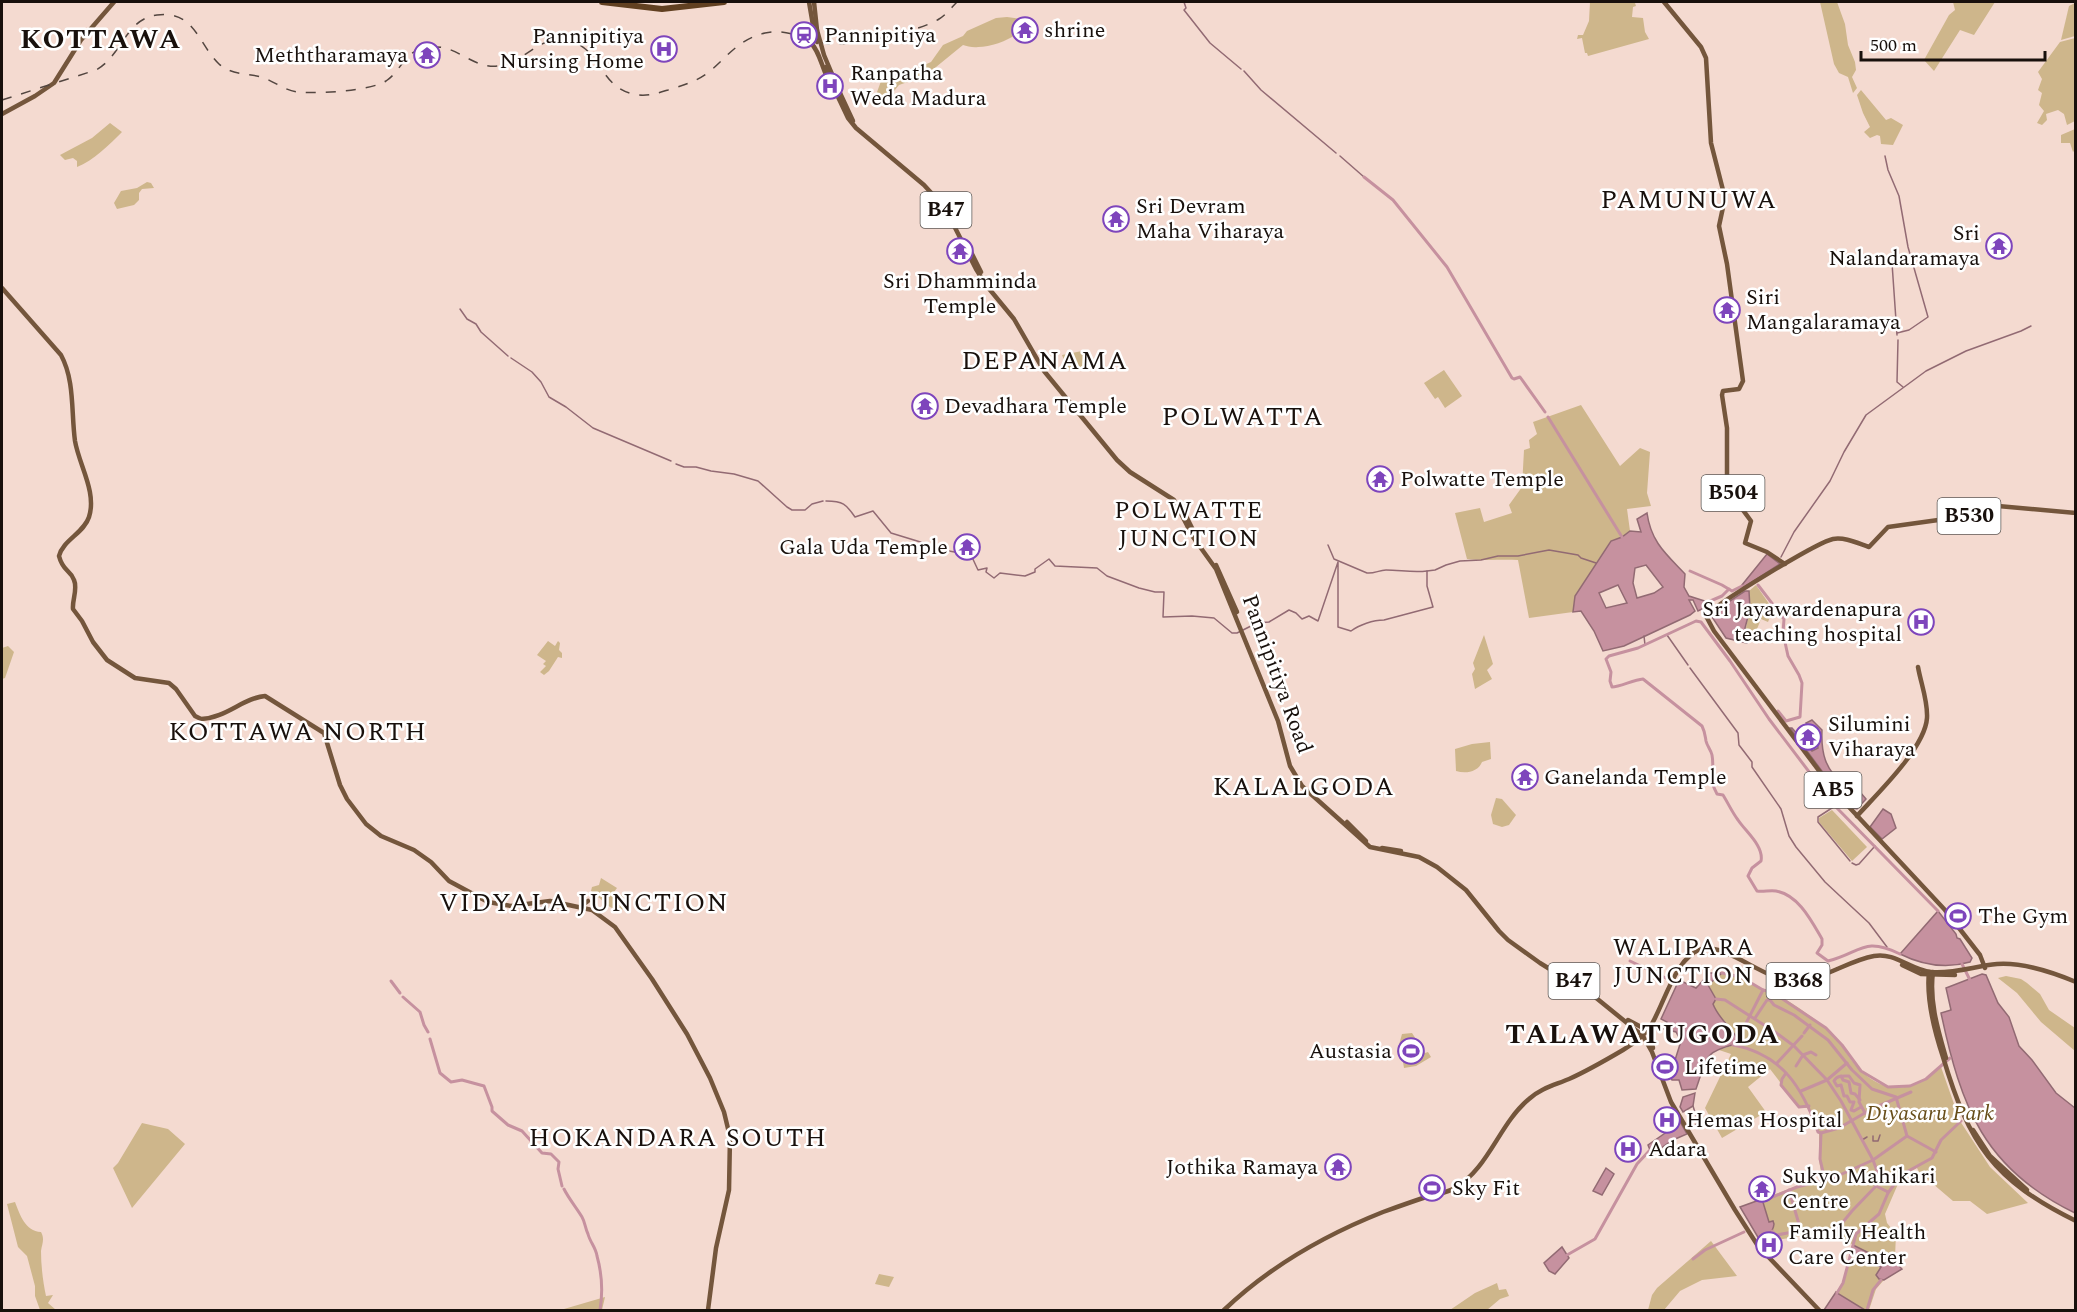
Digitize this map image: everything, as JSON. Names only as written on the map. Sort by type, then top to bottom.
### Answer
[{"type":"highway","points":[[602,2],[662,9],[723,2]]},
{"type":"highway","points":[[622,2],[665,6],[706,2]]},
{"type":"main road","points":[[2,114],[54,83],[81,40],[114,2]]},
{"type":"main road","name":"B47","points":[[809,2],[816,30]]},
{"type":"main road","name":"B47","points":[[814,2],[816,30]]},
{"type":"main road","name":"B504","points":[[1664,2],[1704,53],[1711,144],[1725,198],[1719,226],[1726,255],[1743,381],[1739,390],[1723,391],[1728,428],[1727,480],[1737,502],[1751,521],[1745,543],[1767,552],[1785,564]]},
{"type":"main road","name":"Pannipitiya Road","points":[[816,30],[832,84],[848,118],[856,128],[924,185],[945,208],[976,269],[1014,319],[1044,371],[1056,386],[1126,468],[1174,500],[1193,537],[1216,569],[1281,718],[1292,765],[1304,784],[1372,844],[1419,854],[1439,865],[1475,895],[1510,938],[1541,961],[1596,995],[1644,1035],[1653,1048],[1674,1100],[1734,1204],[1761,1246],[1780,1262],[1821,1311]]},
{"type":"main road","name":"Pannipitiya Road","points":[[816,30],[840,93],[858,126],[926,183],[942,200],[984,276],[1016,317],[1046,369],[1125,464],[1177,499],[1196,535],[1220,570],[1243,630]]},
{"type":"main road","points":[[810,42],[816,48],[826,77],[832,84]]},
{"type":"main road","points":[[819,46],[823,49],[843,99]]},
{"type":"main road","points":[[2,288],[64,362],[74,403],[75,440],[90,498],[89,516],[85,524],[67,543],[59,556],[61,566],[72,576],[75,583],[72,609],[103,656],[135,678],[169,683],[195,716],[201,719],[229,712],[259,696],[265,696],[297,714],[324,733],[340,785],[347,799],[364,822],[381,836],[414,850],[431,862],[448,881],[488,902],[511,906],[550,901],[592,910],[615,927],[638,958],[695,1047],[724,1112],[730,1137],[729,1190],[716,1250],[708,1311]]},
{"type":"main road","name":"B530","points":[[1869,547],[1888,527],[1967,516],[1998,506],[2076,513]]},
{"type":"main road","name":"AB5","points":[[1869,547],[1845,539],[1832,539],[1785,564],[1719,605],[1708,613],[1706,618],[1834,792],[1945,910],[1978,954],[1984,968]]},
{"type":"main road","points":[[1857,816],[1914,751],[1924,732],[1927,720],[1926,705],[1918,667]]},
{"type":"main road","points":[[580,907],[588,901]]},
{"type":"main road","name":"B368","points":[[1644,1035],[1657,1015],[1684,961],[1702,949],[1718,950],[1770,975],[1791,981],[1830,973],[1862,959],[1881,955]]},
{"type":"main road","points":[[1971,970],[1978,954]]},
{"type":"main road","name":"AB5","points":[[1978,954],[1994,965]]},
{"type":"main road","points":[[1881,955],[1940,975],[2004,964]]},
{"type":"main road","points":[[1881,955],[1921,974],[1930,984]]},
{"type":"main road","points":[[1984,968],[2004,964],[2024,966],[2076,982]]},
{"type":"main road","points":[[1931,973],[1930,984],[1935,1014],[1947,1067],[1963,1117],[1987,1157],[2012,1182],[2030,1196],[2076,1220]]},
{"type":"main road","points":[[1921,974],[1956,973]]},
{"type":"main road","points":[[1930,984],[1940,975]]},
{"type":"main road","points":[[1629,1023],[1645,1029],[1657,1015]]},
{"type":"main road","points":[[1653,1048],[1650,1034],[1657,1015]]},
{"type":"main road","points":[[1629,1023],[1638,1036],[1629,1046]]},
{"type":"main road","points":[[1629,1046],[1644,1035]]},
{"type":"main road","name":"Pannipitiya Road","points":[[1644,1035],[1671,1102],[1740,1218],[1758,1246],[1821,1311]]},
{"type":"main road","points":[[1224,1311],[1238,1296],[1275,1270],[1328,1238],[1369,1218],[1449,1191],[1466,1181],[1517,1111],[1532,1095],[1641,1041],[1653,1056]]},
{"type":"green space","points":[[1590,2],[1638,2],[1633,7],[1632,17],[1643,18],[1645,32],[1649,39],[1588,56],[1585,53],[1582,38],[1577,39],[1578,35],[1583,35],[1589,21]]},
{"type":"green space","points":[[1820,2],[1837,2],[1845,24],[1848,45],[1856,70],[1852,77],[1857,88],[1853,93],[1848,77],[1839,73],[1834,64]]},
{"type":"green space","points":[[1953,2],[1995,2],[1974,35],[1960,30],[1934,71],[1924,60],[1949,15],[1955,10]]},
{"type":"green space","points":[[2075,3],[2075,36],[2061,40],[2069,6]]},
{"type":"green space","points":[[996,18],[1023,19],[1025,28],[997,44],[974,47],[963,45],[925,76],[899,85],[890,96],[873,103],[884,73],[897,77],[931,62],[943,45]]},
{"type":"green space","points":[[2075,38],[2075,121],[2067,125],[2064,114],[2058,110],[2046,114],[2047,120],[2042,125],[2037,123],[2044,111],[2039,105],[2042,93],[2038,90],[2042,79],[2038,72],[2060,42]]},
{"type":"green space","points":[[1861,90],[1886,120],[1891,118],[1903,125],[1893,145],[1881,144],[1880,136],[1870,138],[1864,132],[1870,127],[1857,95]]},
{"type":"green space","points":[[110,123],[122,132],[89,161],[77,167],[77,161],[73,158],[65,160],[60,155],[92,138]]},
{"type":"green space","points":[[2075,129],[2075,150],[2073,152],[2070,143],[2061,143],[2061,135]]},
{"type":"green space","points":[[147,182],[151,183],[154,188],[142,189],[139,193],[139,200],[134,205],[117,209],[114,203],[121,191],[137,188]]},
{"type":"green space","points":[[1087,350],[1091,362],[1089,365],[1068,370],[1062,355]]},
{"type":"green space","points":[[1444,370],[1462,396],[1445,408],[1438,397],[1435,399],[1424,383]]},
{"type":"green space","points":[[1581,405],[1620,466],[1640,448],[1650,452],[1647,493],[1651,506],[1627,509],[1630,531],[1610,542],[1575,596],[1573,612],[1529,618],[1518,560],[1467,559],[1455,513],[1480,508],[1484,522],[1512,513],[1509,505],[1522,487],[1524,450],[1530,448],[1529,440],[1537,434],[1533,422]]},
{"type":"green space","points":[[1756,585],[1772,608],[1750,609],[1749,591]]},
{"type":"green space","points":[[1772,612],[1768,622],[1761,619],[1753,639],[1749,638],[1746,628],[1749,613]]},
{"type":"green space","points":[[1484,635],[1493,664],[1487,670],[1492,679],[1475,689],[1472,674],[1475,669],[1473,663]]},
{"type":"green space","points":[[548,641],[555,646],[558,641],[560,643],[559,650],[562,658],[558,657],[544,675],[540,672],[546,666],[543,664],[546,661],[537,655]]},
{"type":"green space","points":[[8,646],[14,652],[5,678],[2,679],[2,648]]},
{"type":"green space","points":[[1490,742],[1491,759],[1482,762],[1478,768],[1471,771],[1456,771],[1455,749]]},
{"type":"green space","points":[[1496,798],[1502,799],[1516,815],[1509,825],[1502,827],[1493,824],[1491,815]]},
{"type":"green space","points":[[1832,810],[1867,847],[1852,861],[1819,822],[1819,818]]},
{"type":"green space","points":[[601,878],[617,888],[614,892],[623,896],[620,902],[625,905],[621,912],[610,907],[591,891],[592,887],[599,885]]},
{"type":"green space","name":"Diyasaru Park","points":[[1722,973],[1736,976],[1786,999],[1821,1024],[1840,1043],[1861,1071],[1882,1085],[1902,1087],[1912,1085],[1932,1075],[1941,1067],[1960,1121],[1990,1167],[2028,1203],[1987,1214],[1970,1201],[1953,1201],[1917,1168],[1901,1177],[1885,1214],[1887,1223],[1896,1234],[1895,1257],[1892,1255],[1887,1262],[1828,1232],[1776,1240],[1769,1235],[1773,1229],[1762,1199],[1822,1179],[1819,1134],[1808,1108],[1799,1107],[1770,1069],[1748,1087],[1766,1112],[1722,1138],[1705,1108],[1731,1054],[1719,1050],[1740,1043],[1713,1004],[1716,998],[1708,985]]},
{"type":"green space","points":[[2006,976],[2021,979],[2027,983],[2040,994],[2049,1010],[2075,1028],[2075,1051],[2041,1022],[2017,993],[1998,978]]},
{"type":"green space","name":"Austasia","points":[[1412,1033],[1425,1053],[1428,1052],[1431,1057],[1416,1066],[1404,1068],[1402,1056],[1397,1052],[1402,1034]]},
{"type":"green space","points":[[142,1123],[168,1129],[185,1144],[132,1208],[113,1168]]},
{"type":"green space","points":[[15,1202],[27,1225],[41,1232],[43,1239],[41,1262],[45,1291],[46,1296],[53,1295],[48,1303],[56,1310],[40,1310],[27,1256],[18,1247],[7,1204]]},
{"type":"green space","points":[[1711,1241],[1737,1276],[1702,1280],[1680,1291],[1664,1310],[1648,1310],[1652,1295],[1657,1288]]},
{"type":"green space","points":[[1850,1254],[1881,1267],[1879,1279],[1884,1280],[1876,1289],[1869,1310],[1865,1310],[1836,1292],[1843,1283]]},
{"type":"green space","points":[[879,1274],[894,1277],[889,1287],[875,1284]]},
{"type":"green space","points":[[1497,1283],[1499,1290],[1506,1289],[1509,1296],[1500,1299],[1487,1310],[1450,1310],[1475,1293]]},
{"type":"green space","points":[[605,1297],[602,1310],[564,1309]]},
{"type":"shaded area","points":[[1647,513],[1656,540],[1685,574],[1684,587],[1689,596],[1708,602],[1708,606],[1698,611],[1693,600],[1689,600],[1695,611],[1690,615],[1624,646],[1603,651],[1581,611],[1573,612],[1575,596],[1611,541],[1630,531],[1641,532],[1637,519]],"holes":[[[1646,565],[1663,587],[1654,593],[1637,598],[1633,583],[1635,568]],[[1618,585],[1627,603],[1606,608],[1599,593]]]},
{"type":"shaded area","points":[[1767,554],[1780,564],[1743,588],[1742,585]]},
{"type":"shaded area","points":[[1745,591],[1749,591],[1750,609],[1745,628],[1747,643],[1726,638],[1710,614]]},
{"type":"shaded area","points":[[1812,720],[1822,730],[1823,753],[1832,772],[1843,784],[1854,785],[1866,799],[1857,809],[1853,808],[1830,782],[1790,728],[1812,751],[1818,748],[1817,739],[1806,723]]},
{"type":"shaded area","points":[[1883,809],[1891,814],[1896,828],[1882,839],[1870,827]]},
{"type":"shaded area","points":[[1938,911],[1972,958],[1970,962],[1934,965],[1900,954]]},
{"type":"shaded area","points":[[1710,973],[1722,973],[1708,985],[1716,999],[1713,1004],[1716,1010],[1740,1043],[1713,1053],[1705,1062],[1696,1089],[1682,1090],[1679,1080],[1672,1080],[1670,1076],[1681,1041],[1676,1032],[1664,1029],[1667,1022],[1661,1019],[1679,980],[1696,988]]},
{"type":"shaded area","points":[[1982,974],[1986,975],[1998,1003],[2009,1017],[2019,1046],[2056,1093],[2075,1108],[2075,1213],[2044,1196],[2018,1176],[1981,1132],[1968,1106],[1941,1013],[1951,1010],[1946,988]]},
{"type":"shaded area","points":[[1695,1093],[1693,1106],[1683,1112],[1680,1107],[1683,1097]]},
{"type":"shaded area","points":[[1679,1120],[1687,1134],[1655,1152],[1650,1150],[1648,1145],[1671,1129]]},
{"type":"shaded area","points":[[1606,1168],[1614,1174],[1602,1195],[1593,1191]]},
{"type":"shaded area","points":[[1762,1199],[1769,1222],[1773,1221],[1774,1224],[1769,1234],[1759,1239],[1740,1207]]},
{"type":"shaded area","points":[[1853,1245],[1887,1262],[1892,1254],[1895,1262],[1902,1269],[1884,1280],[1879,1279],[1876,1275],[1881,1267],[1850,1254]]},
{"type":"shaded area","points":[[1562,1247],[1569,1258],[1555,1274],[1549,1271],[1544,1263]]},
{"type":"shaded area","points":[[1837,1293],[1865,1310],[1824,1310]]},
{"type":"waterway","points":[[1184,2],[1186,8],[1184,10],[1210,43],[1241,69]]},
{"type":"waterway","points":[[1244,71],[1261,90],[1336,153]]},
{"type":"waterway","points":[[1340,156],[1364,177]]},
{"type":"waterway","points":[[1885,156],[1899,196],[1908,247],[1928,317],[1909,330],[1897,333]]},
{"type":"waterway","points":[[1364,177],[1393,200],[1447,267],[1512,378],[1520,377],[1545,412]]},
{"type":"waterway","points":[[1892,263],[1897,335]]},
{"type":"waterway","points":[[460,309],[467,319],[476,324],[481,332],[508,356]]},
{"type":"waterway","points":[[1781,557],[1794,532],[1830,481],[1866,415],[1926,371],[1966,351],[2031,326]]},
{"type":"waterway","points":[[1898,340],[1897,382],[1903,387]]},
{"type":"waterway","points":[[511,358],[532,372],[541,382],[549,397],[593,428],[671,461]]},
{"type":"waterway","points":[[1548,417],[1622,537]]},
{"type":"waterway","points":[[676,464],[734,474],[758,481],[792,510],[805,510],[812,504],[823,501]]},
{"type":"waterway","points":[[826,501],[843,504],[855,517],[873,511],[891,533],[927,544]]},
{"type":"waterway","points":[[1328,545],[1334,559],[1367,573],[1386,570],[1427,571]]},
{"type":"waterway","points":[[930,546],[971,555],[978,570],[987,568],[986,572],[994,578],[1000,573],[1025,576],[1035,572],[1035,569],[1049,559],[1055,566],[1097,568],[1107,576],[1139,588],[1164,592],[1163,617],[1214,618],[1232,633],[1237,633],[1257,623],[1269,622],[1289,610],[1302,619],[1309,616],[1318,621],[1338,562],[1338,627],[1351,631],[1371,622],[1433,607],[1427,586],[1427,571],[1460,561],[1518,556],[1549,550],[1578,555],[1596,563]]},
{"type":"waterway","points":[[1690,571],[1732,591],[1742,586]]},
{"type":"waterway","points":[[1758,585],[1784,619],[1783,633],[1788,656],[1802,683],[1800,717],[1786,721],[1778,711]]},
{"type":"waterway","points":[[1708,602],[1722,596],[1729,589]]},
{"type":"waterway","points":[[1748,612],[1777,611]]},
{"type":"waterway","points":[[1900,954],[1878,946],[1870,946],[1828,961],[1817,953],[1822,945],[1822,939],[1798,903],[1776,891],[1757,891],[1748,876],[1752,868],[1761,861],[1760,850],[1723,795],[1717,794],[1714,789],[1712,755],[1702,726],[1643,679],[1612,687],[1611,672],[1606,659],[1609,656],[1638,648],[1696,621],[1701,622],[1769,719],[1835,806],[1938,911]]},
{"type":"waterway","points":[[1667,635],[1688,665]]},
{"type":"waterway","points":[[1644,636],[1645,645]]},
{"type":"waterway","points":[[1690,668],[1738,733],[1739,745],[1781,809],[1789,836],[1796,847],[1825,882],[1869,923],[1887,947]]},
{"type":"waterway","points":[[1835,806],[1818,817],[1818,822],[1850,861]]},
{"type":"waterway","points":[[1852,863],[1859,864],[1875,846]]},
{"type":"waterway","points":[[1630,961],[1670,980]]},
{"type":"waterway","points":[[1962,964],[1970,980]]},
{"type":"waterway","points":[[1722,973],[1741,977],[1763,990],[1738,1039]]},
{"type":"waterway","points":[[391,981],[400,993]]},
{"type":"waterway","points":[[1763,990],[1772,992],[1826,1028],[1861,1071],[1888,1087],[1910,1086],[1926,1079],[1950,1058]]},
{"type":"waterway","points":[[403,997],[420,1012],[428,1032]]},
{"type":"waterway","points":[[1716,999],[1725,1000],[1775,1032],[1794,1046],[1827,1080],[1841,1101],[1877,1171],[1876,1186],[1834,1233],[1829,1230],[1815,1229],[1776,1235],[1772,1231]]},
{"type":"waterway","points":[[1755,1018],[1767,1000],[1770,1000],[1774,1005],[1794,1015],[1828,1040],[1852,1070],[1872,1089],[1896,1097],[1907,1136],[1936,1152]]},
{"type":"waterway","points":[[1804,1033],[1810,1025]]},
{"type":"waterway","points":[[1777,1063],[1802,1036]]},
{"type":"waterway","points":[[430,1039],[440,1073],[451,1082],[462,1080],[484,1086],[492,1111],[508,1125],[522,1131],[542,1153],[551,1154],[559,1162],[558,1169],[562,1186]]},
{"type":"waterway","points":[[1733,1045],[1765,1056],[1788,1075],[1805,1101],[1818,1132],[1839,1128],[1870,1110]]},
{"type":"waterway","points":[[1796,1066],[1803,1055],[1811,1052],[1816,1055]]},
{"type":"waterway","points":[[1801,1091],[1827,1080],[1847,1063]]},
{"type":"waterway","points":[[1786,1073],[1781,1085],[1799,1107],[1809,1106]]},
{"type":"waterway","points":[[1841,1076],[1843,1080],[1849,1082],[1851,1093],[1860,1100]]},
{"type":"waterway","points":[[1861,1107],[1854,1111],[1851,1110],[1854,1102],[1850,1102],[1847,1096],[1844,1096],[1841,1085],[1837,1086],[1834,1081],[1837,1078],[1849,1076],[1854,1083],[1860,1085],[1859,1102],[1865,1113]]},
{"type":"waterway","points":[[1874,1108],[1911,1092]]},
{"type":"waterway","points":[[1693,1106],[1698,1122],[1693,1128]]},
{"type":"waterway","points":[[1837,1293],[1843,1283],[1856,1234],[1879,1214],[1888,1193],[1901,1175],[1932,1158],[1941,1140],[1961,1121]]},
{"type":"waterway","points":[[1821,1133],[1820,1159],[1825,1180]]},
{"type":"waterway","points":[[1873,1136],[1873,1141],[1878,1141],[1880,1135]]},
{"type":"waterway","points":[[1763,1201],[1797,1187],[1833,1178],[1873,1160],[1907,1136]]},
{"type":"waterway","points":[[1862,1140],[1867,1137]]},
{"type":"waterway","points":[[1567,1255],[1595,1239],[1637,1164],[1650,1150]]},
{"type":"waterway","points":[[1876,1186],[1888,1192]]},
{"type":"waterway","points":[[564,1189],[583,1219],[596,1253],[602,1283],[600,1310]]},
{"type":"waterway","points":[[1789,1190],[1801,1231]]},
{"type":"waterway","points":[[1693,1259],[1705,1250],[1744,1232]]},
{"type":"waterway","points":[[1867,1310],[1873,1290],[1881,1280]]},
{"type":"railway","points":[[2,100],[96,70],[112,56],[130,30],[146,18],[157,15],[170,15],[188,23],[212,56],[224,68],[261,77],[293,91],[307,93],[343,91],[378,84],[392,76],[415,51],[433,47],[442,47],[481,64],[498,66],[517,60],[542,44],[560,39],[582,46],[616,86],[626,92],[643,95],[664,91],[699,78],[748,39],[765,33],[787,33],[834,44],[865,41],[899,34],[929,24],[944,16],[957,2]]},
{"type":"place","name":"shrine","points":[[1025,30]]},
{"type":"place","name":"Pannipitiya","points":[[804,35]]},
{"type":"place","name":"Pannipitiya Nursing Home","points":[[664,49]]},
{"type":"place","name":"Meththaramaya","points":[[427,55]]},
{"type":"place","name":"Ranpatha Weda Madura","points":[[830,86]]},
{"type":"place","name":"Sri Devram Maha Viharaya","points":[[1116,219]]},
{"type":"place","name":"Sri Nalandaramaya","points":[[1999,246]]},
{"type":"place","name":"Sri Dhamminda Temple","points":[[960,251]]},
{"type":"place","name":"Siri Mangalaramaya","points":[[1727,310]]},
{"type":"place","name":"Devadhara Temple","points":[[925,406]]},
{"type":"place","name":"Polwatte Temple","points":[[1380,479]]},
{"type":"place","name":"Gala Uda Temple","points":[[967,547]]},
{"type":"place","name":"Sri Jayawardenapura teaching hospital","points":[[1921,622]]},
{"type":"place","name":"Silumini Viharaya","points":[[1808,737]]},
{"type":"place","name":"Ganelanda Temple","points":[[1525,777]]},
{"type":"place","name":"The Gym","points":[[1958,916]]},
{"type":"place","name":"Austasia","points":[[1411,1051]]},
{"type":"place","name":"Lifetime","points":[[1665,1067]]},
{"type":"place","name":"Hemas Hospital","points":[[1667,1120]]},
{"type":"place","name":"Adara","points":[[1628,1149]]},
{"type":"place","name":"Jothika Ramaya","points":[[1338,1167]]},
{"type":"place","name":"Sky Fit","points":[[1432,1188]]},
{"type":"place","name":"Sukyo Mahikari Centre","points":[[1762,1189]]},
{"type":"place","name":"Family Health Care Center","points":[[1769,1245]]},
{"type":"district","name":"KOTTAWA","points":[[101,39]]},
{"type":"district","name":"PAMUNUWA","points":[[1689,200]]},
{"type":"district","name":"DEPANAMA","points":[[1045,361]]},
{"type":"district","name":"POLWATTA","points":[[1243,417]]},
{"type":"district","name":"POLWATTE JUNCTION","points":[[1189,525]]},
{"type":"district","name":"KOTTAWA NORTH","points":[[298,732]]},
{"type":"district","name":"KALALGODA","points":[[1304,787]]},
{"type":"district","name":"VIDYALA JUNCTION","points":[[584,903]]},
{"type":"district","name":"WALIPARA JUNCTION","points":[[1684,962]]},
{"type":"district","name":"TALAWATUGODA","points":[[1643,1034]]},
{"type":"district","name":"HOKANDARA SOUTH","points":[[678,1138]]}]
